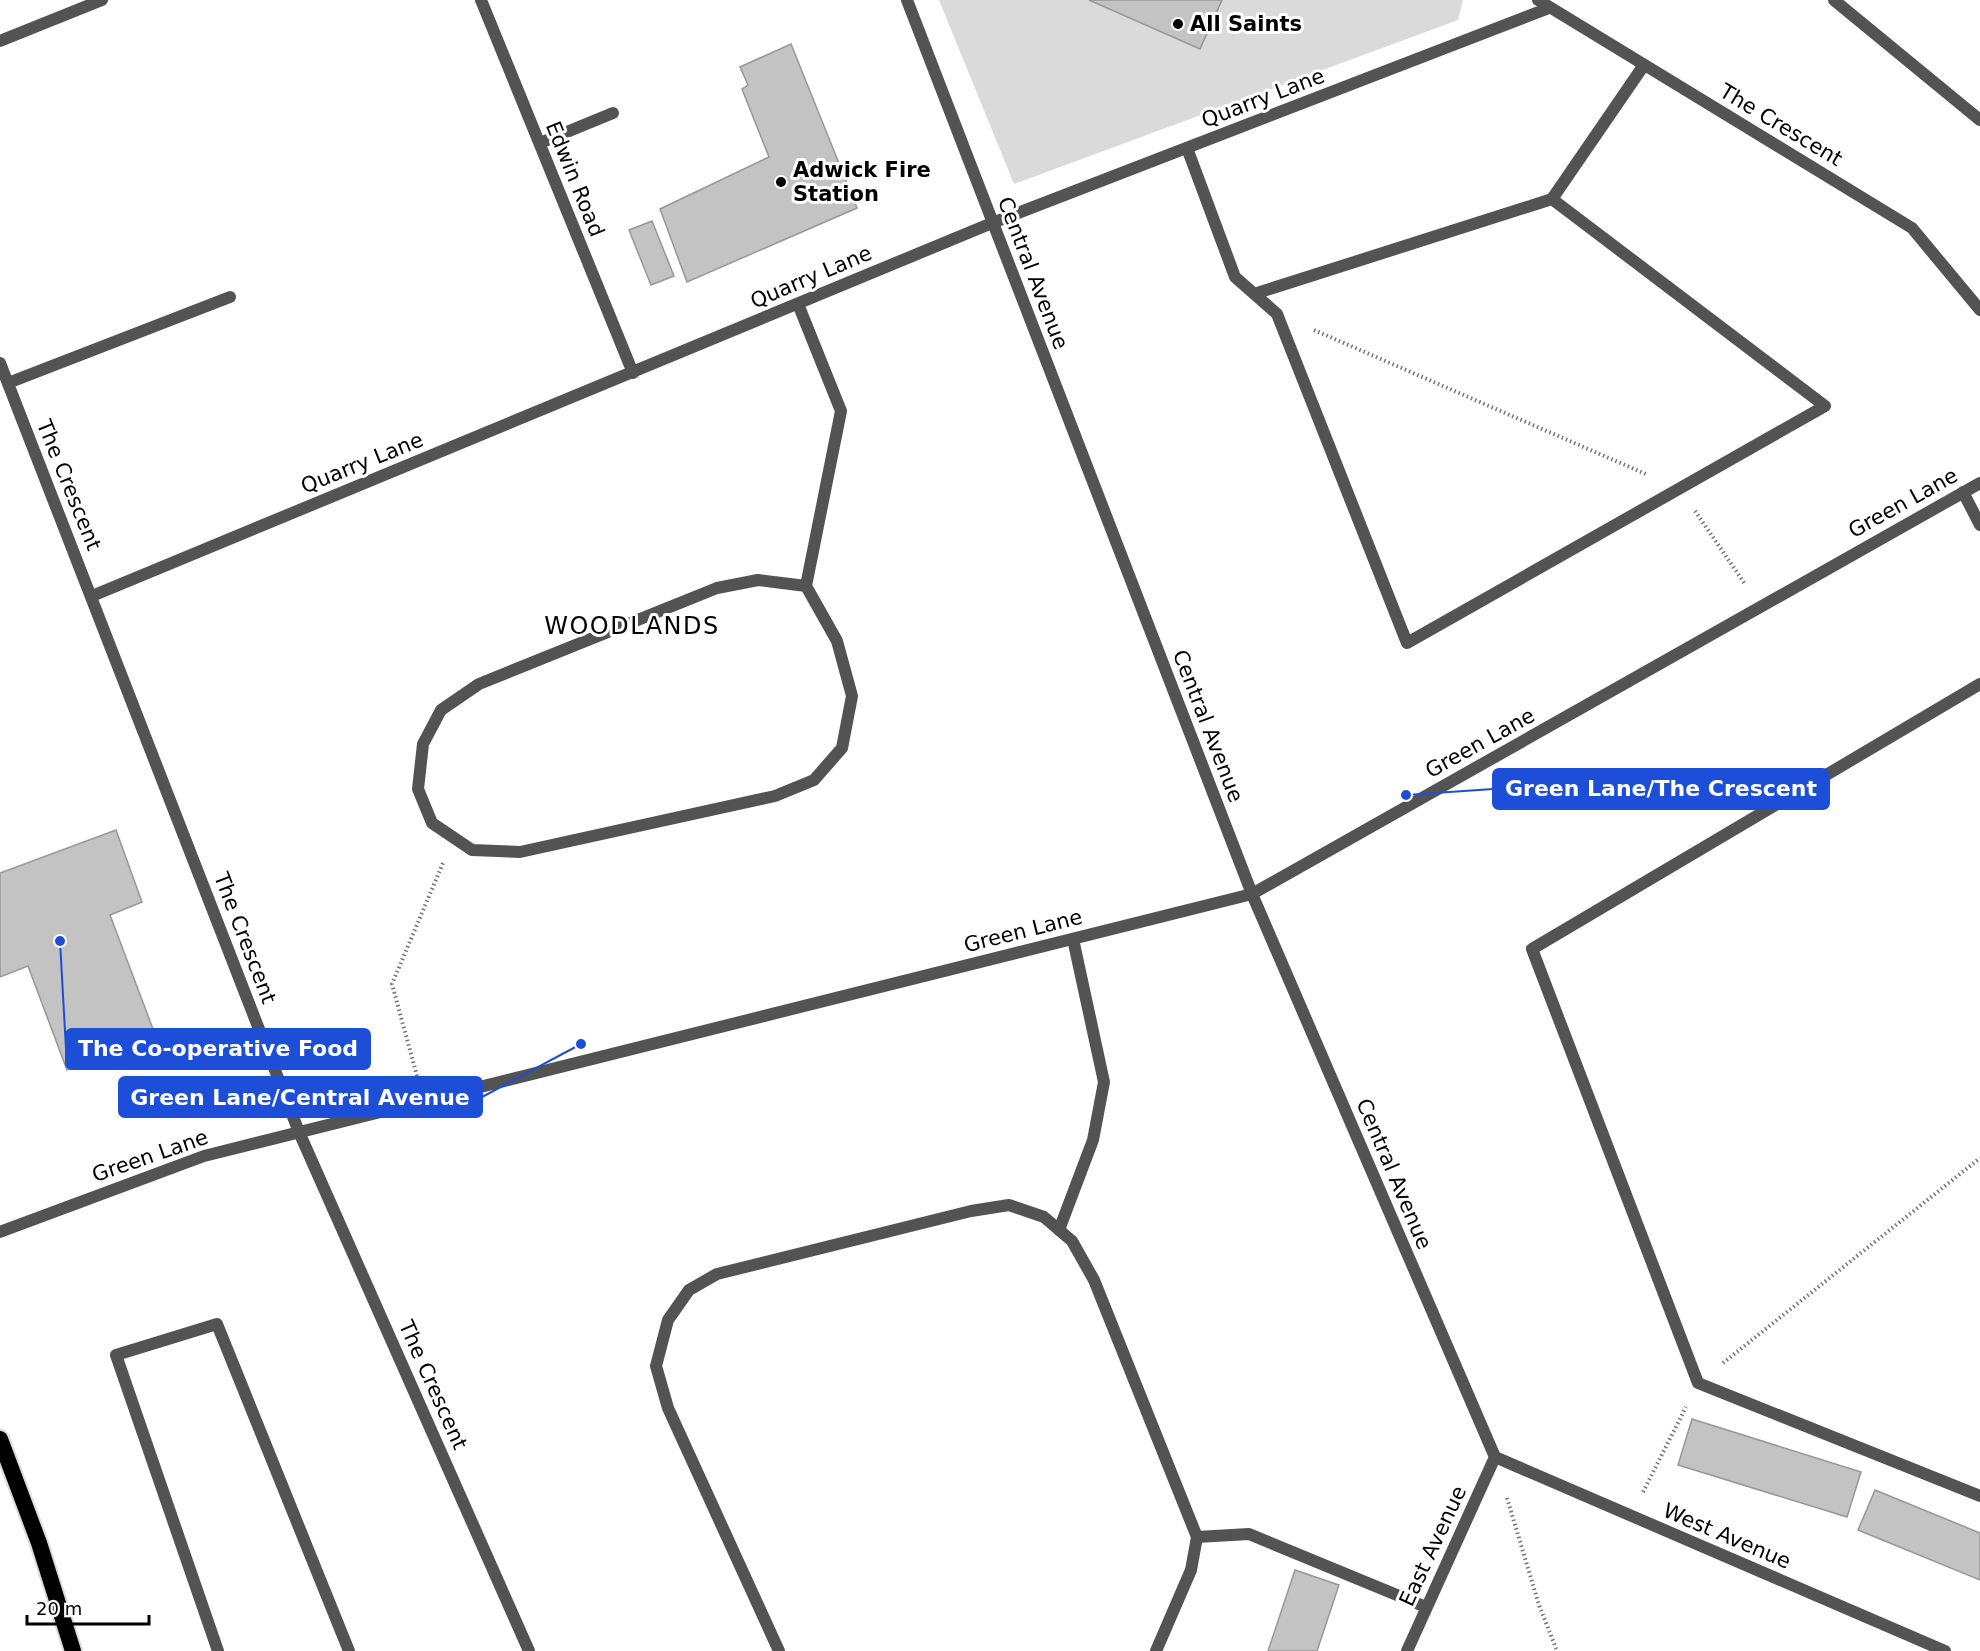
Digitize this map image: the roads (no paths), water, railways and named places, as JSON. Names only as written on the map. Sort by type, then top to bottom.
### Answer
[{"type":"highway","points":[[0,1439],[39,1544],[73,1651]]},
{"type":"street","points":[[0,41],[102,0]]},
{"type":"street","name":"Edwin Road","points":[[482,0],[633,373]]},
{"type":"street","name":"Central Avenue","points":[[907,0],[1251,894],[1495,1457]]},
{"type":"street","name":"The Crescent","points":[[1538,0],[1912,228],[1980,309]]},
{"type":"street","points":[[1834,0],[1980,120]]},
{"type":"street","name":"Quarry Lane","points":[[93,596],[992,223],[1550,8]]},
{"type":"street","points":[[1254,294],[1552,199],[1644,65]]},
{"type":"street","points":[[540,143],[613,113]]},
{"type":"street","points":[[1187,148],[1235,277],[1277,314],[1407,644],[1824,406],[1552,199]]},
{"type":"street","points":[[8,383],[231,297]]},
{"type":"street","points":[[798,304],[841,411],[806,586],[837,641],[852,696],[842,747],[814,780],[775,796],[520,852],[472,850],[432,823],[418,789],[423,744],[441,710],[479,684],[717,588],[758,580],[806,586]]},
{"type":"street","name":"The Crescent","points":[[0,363],[93,596],[299,1132],[529,1651]]},
{"type":"street","name":"Green Lane","points":[[0,1232],[204,1156],[1251,894],[1980,483]]},
{"type":"street","points":[[1963,492],[1980,525]]},
{"type":"street","points":[[1980,684],[1532,949],[1698,1383],[1980,1496]]},
{"type":"street","points":[[1059,1230],[1093,1140],[1104,1082],[1073,939]]},
{"type":"street","points":[[779,1651],[668,1408],[656,1366],[668,1320],[689,1290],[717,1274],[971,1211],[1009,1205],[1044,1217],[1072,1241],[1094,1280],[1197,1537],[1191,1570],[1156,1651]]},
{"type":"street","points":[[218,1651],[116,1355],[217,1324],[349,1651]]},
{"type":"street","name":"West Avenue","points":[[1495,1457],[1945,1651]]},
{"type":"street","name":"East Avenue","points":[[1407,1651],[1495,1457]]},
{"type":"street","points":[[1197,1537],[1249,1534],[1426,1607]]},
{"type":"place","name":"All Saints","points":[[1178,24]]},
{"type":"place","name":"Adwick Fire Station","points":[[781,182]]},
{"type":"place","name":"Green Lane/The Crescent","points":[[1406,795]]},
{"type":"place","name":"The Co-operative Food","points":[[60,941]]},
{"type":"place","name":"Green Lane/Central Avenue","points":[[581,1044]]},
{"type":"district","name":"WOODLANDS","points":[[632,626]]}]
